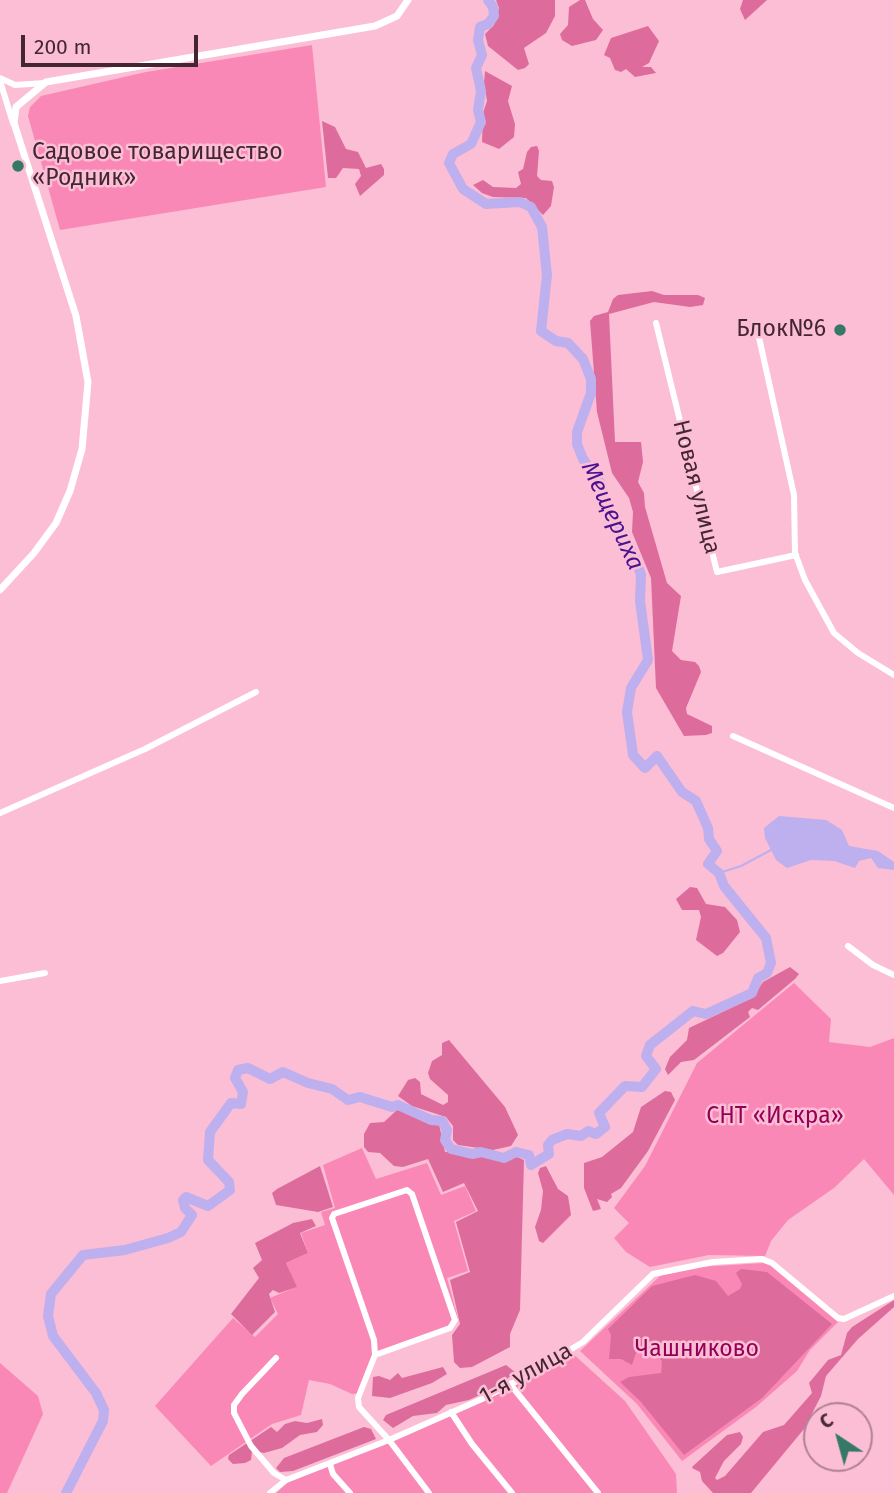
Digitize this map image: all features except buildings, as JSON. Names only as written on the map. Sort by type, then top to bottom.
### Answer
[{"type":"street","points":[[0,79],[15,85],[46,82],[375,26],[397,16],[408,0]]},
{"type":"street","points":[[0,79],[76,316],[88,382],[82,449],[70,491],[56,523],[34,553],[0,590]]},
{"type":"street","points":[[14,123],[16,107],[22,99],[46,82]]},
{"type":"street","name":"Новая улица","points":[[656,323],[717,572],[796,555]]},
{"type":"street","points":[[756,324],[794,495],[796,555],[805,580],[834,632],[858,653],[894,676]]},
{"type":"street","points":[[0,813],[145,749],[256,692]]},
{"type":"street","points":[[733,736],[894,808]]},
{"type":"street","points":[[848,946],[873,965],[894,975]]},
{"type":"street","points":[[0,981],[45,973]]},
{"type":"street","points":[[374,1355],[450,1328],[454,1320],[442,1277],[412,1194],[407,1190],[334,1214],[332,1218],[374,1340],[374,1355],[358,1398],[359,1407],[389,1440],[429,1493]]},
{"type":"street","name":"1-я улица","points":[[270,1493],[280,1491],[286,1480],[389,1440],[510,1384],[583,1342],[653,1274],[742,1259],[762,1259],[772,1263],[838,1318],[851,1317],[894,1296]]},
{"type":"street","points":[[276,1358],[242,1394],[234,1405],[234,1413],[251,1446],[274,1473],[286,1480]]},
{"type":"street","points":[[510,1384],[598,1493]]},
{"type":"street","points":[[451,1412],[472,1444],[512,1493]]},
{"type":"street","points":[[330,1464],[333,1474],[350,1493]]},
{"type":"green space","points":[[496,0],[555,0],[555,16],[546,33],[524,48],[529,64],[525,68],[518,70],[488,46],[485,34],[494,25],[499,8]]},
{"type":"green space","points":[[585,0],[593,19],[603,30],[596,40],[572,46],[562,40],[560,34],[568,25],[569,7]]},
{"type":"green space","points":[[743,0],[767,0],[745,20],[740,9]]},
{"type":"green space","points":[[648,26],[659,41],[649,63],[642,67],[651,67],[656,73],[635,77],[626,69],[621,72],[615,70],[610,58],[604,55],[611,38]]},
{"type":"green space","points":[[312,45],[326,187],[60,230],[28,116],[30,107],[41,96],[146,72]]},
{"type":"green space","points":[[485,71],[512,86],[508,101],[515,124],[514,137],[499,149],[482,142],[483,113],[487,101]]},
{"type":"green space","points":[[322,121],[335,127],[346,149],[358,152],[366,168],[381,164],[384,169],[384,175],[360,196],[355,184],[361,176],[359,169],[343,168],[336,178],[328,178]]},
{"type":"green space","points":[[537,146],[537,176],[541,180],[552,181],[554,187],[551,206],[543,215],[526,198],[493,197],[482,193],[473,185],[483,180],[493,187],[516,188],[521,184],[518,172],[523,169],[527,152],[531,147]]},
{"type":"green space","points":[[652,291],[664,295],[698,295],[705,298],[703,305],[690,307],[654,302],[609,314],[615,442],[641,442],[643,462],[638,482],[644,493],[645,507],[667,583],[681,596],[672,651],[681,660],[695,662],[699,666],[701,672],[686,708],[687,714],[712,726],[712,733],[706,735],[684,736],[656,688],[651,578],[632,532],[633,512],[629,498],[612,473],[597,412],[590,321],[594,316],[608,312],[613,299],[618,295]]},
{"type":"green space","points":[[690,887],[697,888],[706,904],[725,907],[737,920],[740,932],[723,953],[717,956],[696,940],[701,917],[699,910],[682,910],[676,899]]},
{"type":"green space","points":[[790,967],[799,974],[795,979],[758,1010],[752,1008],[748,1012],[750,1017],[694,1060],[681,1062],[668,1075],[665,1069],[670,1057],[687,1040],[689,1028],[752,998],[763,982]]},
{"type":"green space","name":"СНТ «Искра»","points":[[794,983],[831,1019],[829,1042],[870,1047],[894,1038],[894,1195],[864,1159],[834,1188],[788,1220],[771,1241],[765,1256],[709,1255],[650,1267],[626,1252],[614,1238],[629,1223],[614,1208],[645,1166],[697,1063]]},
{"type":"green space","points":[[449,1040],[505,1107],[518,1135],[511,1146],[493,1150],[458,1145],[453,1140],[453,1126],[446,1117],[412,1106],[398,1096],[408,1080],[415,1078],[420,1082],[421,1094],[443,1105],[448,1102],[448,1095],[430,1079],[428,1073],[432,1061],[442,1055],[442,1043]]},
{"type":"green space","points":[[665,1091],[671,1092],[675,1100],[648,1151],[621,1188],[611,1194],[612,1197],[607,1202],[597,1199],[601,1209],[593,1211],[584,1188],[584,1163],[602,1157],[633,1132],[641,1107]]},
{"type":"green space","points":[[398,1109],[439,1124],[445,1152],[457,1151],[469,1157],[482,1155],[503,1161],[517,1157],[524,1160],[520,1310],[510,1334],[510,1347],[472,1367],[460,1368],[454,1362],[452,1335],[460,1324],[450,1280],[470,1272],[456,1222],[478,1211],[464,1183],[443,1192],[428,1159],[403,1167],[394,1166],[380,1153],[368,1152],[364,1147],[364,1134],[370,1123],[384,1122]]},
{"type":"green space","points":[[362,1148],[376,1179],[427,1163],[441,1195],[465,1186],[476,1211],[454,1221],[468,1271],[447,1278],[458,1318],[453,1329],[377,1354],[362,1393],[352,1394],[330,1384],[309,1380],[301,1415],[272,1424],[211,1466],[155,1406],[233,1318],[255,1337],[278,1314],[270,1298],[296,1287],[286,1263],[308,1253],[301,1233],[325,1225],[321,1212],[335,1208],[323,1165]]},
{"type":"green space","points":[[320,1166],[333,1207],[318,1212],[276,1205],[272,1193]]},
{"type":"green space","points":[[546,1166],[558,1189],[568,1196],[571,1215],[543,1243],[539,1241],[535,1227],[541,1210],[543,1191],[538,1173],[540,1168]]},
{"type":"green space","points":[[312,1219],[316,1226],[300,1233],[308,1253],[286,1263],[297,1287],[279,1293],[273,1290],[269,1294],[275,1312],[252,1335],[231,1314],[259,1278],[253,1268],[262,1260],[255,1243],[293,1223]]},
{"type":"green space","name":"Чашниково","points":[[763,1263],[772,1266],[838,1322],[810,1350],[797,1371],[756,1407],[682,1461],[637,1404],[580,1351],[660,1276],[699,1267]]},
{"type":"green space","name":"Чашниково","points":[[741,1269],[767,1272],[832,1324],[762,1398],[684,1455],[641,1402],[620,1382],[629,1377],[661,1373],[662,1361],[645,1345],[636,1353],[632,1365],[621,1359],[609,1359],[611,1335],[608,1329],[652,1286],[695,1275],[716,1281],[728,1296],[740,1289],[742,1284],[736,1273]]},
{"type":"green space","points":[[894,1300],[894,1307],[858,1339],[826,1376],[818,1402],[804,1402],[812,1393],[809,1383],[828,1360],[841,1355],[847,1333]]},
{"type":"green space","points":[[570,1351],[625,1401],[676,1474],[677,1493],[276,1493],[287,1483],[515,1386]]},
{"type":"green space","points":[[0,1363],[38,1396],[43,1414],[7,1493],[0,1493]]},
{"type":"green space","points":[[506,1365],[515,1372],[499,1386],[469,1400],[446,1405],[437,1413],[413,1416],[393,1428],[383,1420],[386,1415]]},
{"type":"green space","points":[[443,1367],[447,1374],[432,1383],[390,1398],[372,1396],[373,1377],[390,1380],[398,1373],[402,1378]]},
{"type":"green space","points":[[803,1403],[803,1430],[751,1493],[713,1493],[702,1481],[700,1472],[692,1468],[727,1435],[740,1432],[743,1437],[741,1444],[724,1461],[715,1478],[717,1480],[725,1476],[763,1432],[784,1425]]},
{"type":"green space","points":[[322,1419],[323,1425],[317,1432],[300,1435],[282,1448],[264,1453],[252,1451],[251,1460],[245,1463],[233,1464],[228,1459],[229,1455],[271,1427],[277,1432],[285,1424],[295,1421],[307,1423]]},
{"type":"green space","points":[[364,1427],[371,1429],[376,1439],[293,1471],[280,1472],[276,1468],[284,1458]]},
{"type":"shaded area","points":[[779,816],[826,820],[842,830],[849,846],[878,851],[894,862],[894,870],[878,868],[871,858],[859,861],[855,868],[834,861],[811,860],[787,868],[776,860],[765,838],[764,828]]},
{"type":"waterway","name":"Мещериха","points":[[66,1493],[103,1421],[104,1410],[96,1393],[53,1336],[48,1316],[51,1294],[83,1255],[125,1250],[168,1238],[181,1232],[192,1215],[185,1208],[183,1200],[186,1197],[208,1206],[230,1190],[229,1182],[208,1160],[210,1132],[231,1103],[241,1104],[243,1092],[235,1078],[238,1070],[248,1068],[270,1079],[283,1072],[308,1083],[332,1089],[348,1100],[360,1097],[392,1107],[398,1105],[431,1120],[442,1121],[447,1130],[445,1140],[451,1149],[504,1158],[516,1152],[529,1155],[531,1165],[549,1154],[548,1145],[552,1140],[567,1134],[581,1136],[588,1131],[596,1134],[605,1127],[599,1113],[625,1086],[642,1087],[656,1069],[646,1056],[650,1045],[693,1011],[706,1014],[752,993],[758,978],[767,973],[771,963],[766,938],[724,886],[719,873],[708,864],[717,851],[709,839],[708,828],[696,801],[682,792],[657,756],[645,768],[633,755],[627,712],[631,688],[648,660],[640,601],[641,575],[634,555],[603,501],[601,484],[583,459],[577,444],[577,432],[591,393],[591,379],[583,359],[568,343],[556,341],[541,331],[547,275],[542,227],[531,207],[520,202],[486,204],[463,189],[449,163],[453,154],[471,144],[481,122],[478,110],[481,91],[476,68],[482,55],[478,40],[480,27],[488,24],[494,16],[493,7],[488,0]]},
{"type":"waterway","points":[[719,873],[741,866],[771,850]]},
{"type":"place","name":"Садовое товарищество «Родник»","points":[[18,166]]},
{"type":"place","name":"Блок№6","points":[[840,330]]}]
